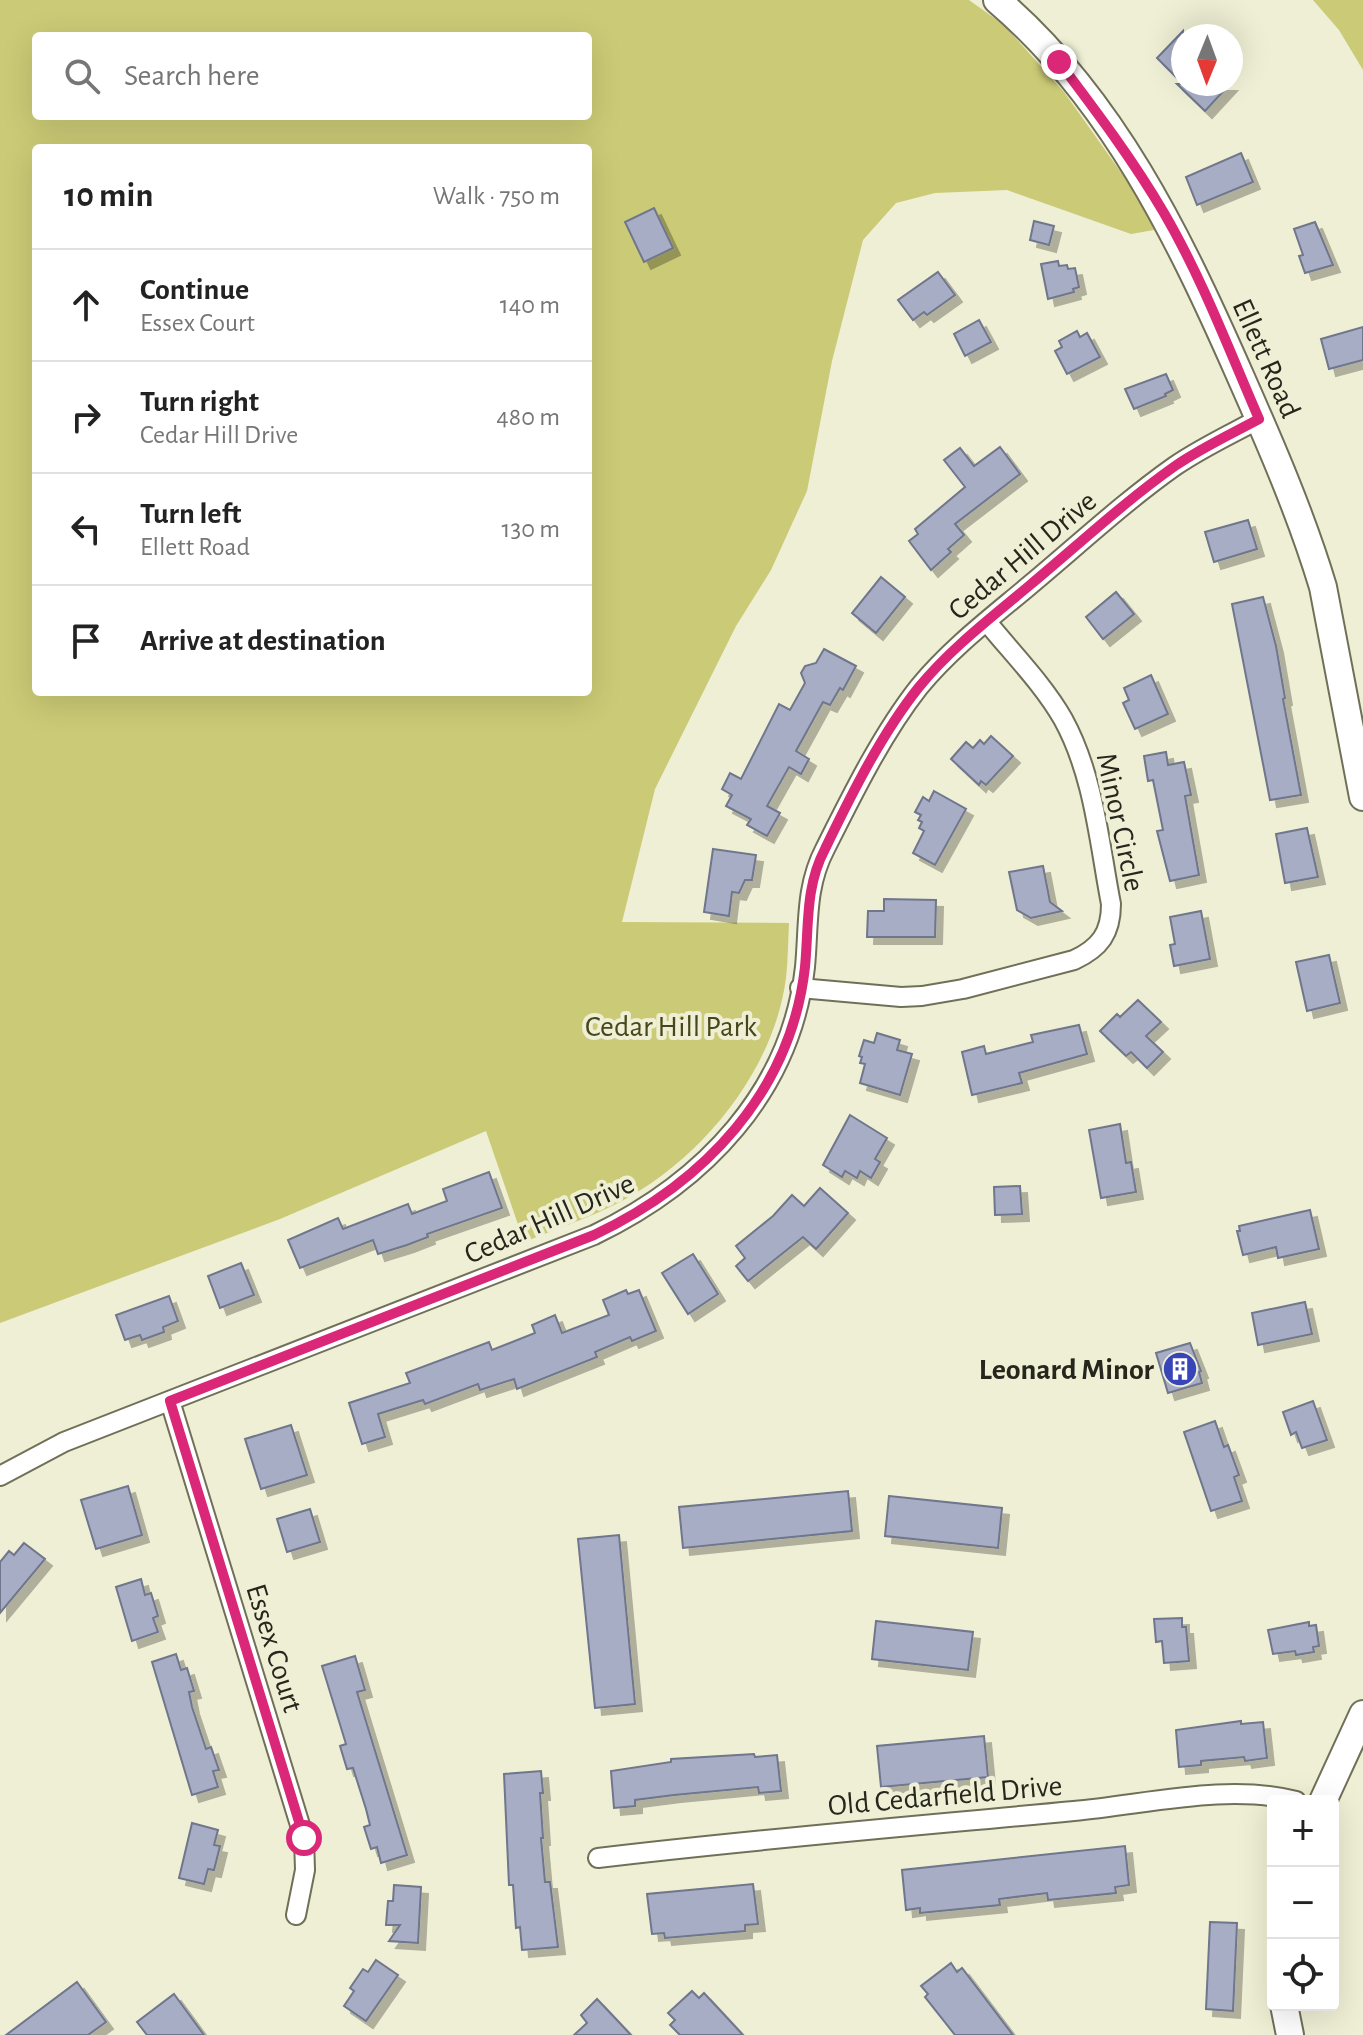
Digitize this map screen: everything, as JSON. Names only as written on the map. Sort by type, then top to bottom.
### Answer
[{"type":"street","name":"Ellett Road","points":[[997,0],[1059,62],[1115,136],[1164,213],[1204,293],[1305,529],[1318,567],[1363,797]]},
{"type":"street","name":"Cedar Hill Drive","points":[[0,1476],[54,1446],[594,1235],[662,1198],[713,1154],[759,1095],[785,1045],[805,968],[808,898],[816,867],[892,725],[917,690],[951,652],[1175,466],[1259,419]]},
{"type":"street","name":"Minor Circle","points":[[800,988],[901,997],[943,994],[1074,960],[1101,943],[1107,932],[1111,904],[1079,753],[1057,710],[987,622]]},
{"type":"street","name":"Essex Court","points":[[170,1401],[304,1838],[305,1870],[296,1915]]},
{"type":"street","points":[[1326,1795],[1363,1714]]},
{"type":"street","name":"Old Cedarfield Drive","points":[[598,1858],[1220,1794],[1267,1796]]},
{"type":"street","points":[[1285,2011],[1290,2035]]},
{"type":"green space","name":"Cedar Hill Park","points":[[0,0],[969,0],[1004,25],[1064,92],[1142,202],[1154,230],[1131,234],[1007,190],[935,193],[896,203],[863,240],[832,361],[807,491],[771,570],[736,626],[655,789],[622,922],[789,923],[786,978],[779,1013],[750,1079],[705,1137],[650,1184],[608,1208],[524,1242],[486,1131],[280,1219],[0,1323]]},
{"type":"green space","points":[[1313,0],[1363,0],[1363,70],[1339,30]]},
{"type":"building","points":[[1171,43],[1171,72],[1157,58]]},
{"type":"building","points":[[1189,96],[1219,96],[1205,111]]},
{"type":"building","points":[[1241,153],[1253,182],[1197,205],[1186,177]]},
{"type":"building","points":[[654,208],[673,248],[644,262],[625,222]]},
{"type":"building","points":[[1034,221],[1054,226],[1049,245],[1030,240]]},
{"type":"building","points":[[1315,222],[1333,265],[1305,273],[1299,256],[1303,255],[1294,229]]},
{"type":"building","points":[[1058,261],[1059,266],[1075,268],[1079,287],[1073,289],[1074,292],[1048,299],[1041,264]]},
{"type":"building","points":[[938,272],[955,295],[927,315],[924,312],[913,320],[898,300]]},
{"type":"building","points":[[979,320],[991,342],[965,356],[954,334]]},
{"type":"building","points":[[1363,327],[1363,360],[1329,369],[1321,339]]},
{"type":"building","points":[[1077,331],[1080,337],[1087,333],[1100,357],[1067,374],[1055,351],[1062,347],[1059,341]]},
{"type":"building","points":[[1166,374],[1173,390],[1134,409],[1125,389]]},
{"type":"building","points":[[1000,447],[1020,474],[955,524],[964,535],[931,570],[909,541],[918,534],[915,529],[965,487],[944,460],[960,448],[974,466]]},
{"type":"building","points":[[1248,520],[1257,549],[1214,562],[1205,532]]},
{"type":"building","points":[[881,577],[905,597],[876,633],[852,613]]},
{"type":"building","points":[[1116,592],[1134,614],[1103,639],[1086,617]]},
{"type":"building","points":[[1263,597],[1276,646],[1301,795],[1270,800],[1232,604]]},
{"type":"building","points":[[824,649],[856,666],[843,690],[840,688],[830,705],[823,702],[796,751],[809,759],[801,774],[789,767],[767,806],[780,813],[767,836],[747,825],[751,819],[726,806],[732,795],[722,789],[730,773],[741,779],[779,704],[790,710],[805,683],[801,673],[805,666],[816,663]]},
{"type":"building","points":[[1151,675],[1168,714],[1135,729],[1123,703],[1129,700],[1124,688]]},
{"type":"building","points":[[991,736],[1013,756],[986,785],[981,781],[979,785],[951,759],[966,742],[973,748],[980,740],[984,744]]},
{"type":"building","points":[[1166,752],[1168,765],[1184,762],[1191,795],[1185,796],[1199,875],[1170,881],[1157,831],[1163,830],[1153,780],[1148,781],[1144,756]]},
{"type":"building","points":[[934,791],[966,809],[935,865],[913,853],[924,831],[919,828],[921,815],[915,812],[923,797],[929,801]]},
{"type":"building","points":[[1307,828],[1318,877],[1285,883],[1276,834]]},
{"type":"building","points":[[713,849],[756,855],[752,880],[745,880],[739,893],[732,892],[729,916],[704,912]]},
{"type":"building","points":[[1043,866],[1050,902],[1062,911],[1031,918],[1017,910],[1009,872]]},
{"type":"building","points":[[884,899],[936,900],[935,937],[867,937],[868,911],[884,911]]},
{"type":"building","points":[[1201,911],[1210,959],[1174,966],[1170,945],[1175,944],[1170,917]]},
{"type":"building","points":[[1329,955],[1340,1003],[1307,1011],[1296,962]]},
{"type":"building","points":[[1138,1000],[1161,1022],[1146,1036],[1163,1052],[1147,1068],[1131,1052],[1126,1056],[1100,1031],[1117,1014],[1120,1017]]},
{"type":"building","points":[[1079,1025],[1087,1054],[1019,1073],[1022,1083],[972,1095],[962,1052],[984,1046],[986,1054],[1033,1042],[1031,1035]]},
{"type":"building","points":[[877,1033],[900,1040],[897,1050],[912,1054],[900,1095],[860,1083],[865,1064],[860,1063],[862,1057],[859,1056],[864,1040],[874,1043]]},
{"type":"building","points":[[850,1115],[887,1138],[875,1159],[880,1162],[871,1178],[860,1171],[857,1178],[845,1171],[842,1177],[823,1165]]},
{"type":"building","points":[[1120,1124],[1126,1163],[1131,1162],[1136,1192],[1101,1198],[1089,1130]]},
{"type":"building","points":[[489,1172],[502,1208],[427,1234],[428,1237],[407,1245],[378,1254],[373,1240],[300,1268],[288,1240],[338,1218],[343,1229],[408,1204],[412,1214],[447,1201],[443,1189]]},
{"type":"building","points":[[1020,1186],[1022,1214],[995,1215],[994,1187]]},
{"type":"building","points":[[820,1188],[848,1213],[816,1249],[803,1237],[748,1281],[736,1266],[745,1258],[736,1246],[773,1216],[792,1195],[804,1206]]},
{"type":"building","points":[[1310,1210],[1319,1249],[1278,1258],[1276,1247],[1243,1255],[1237,1231],[1240,1231],[1239,1226]]},
{"type":"building","points":[[693,1254],[718,1294],[688,1314],[662,1273]]},
{"type":"building","points":[[241,1263],[254,1295],[220,1308],[208,1276]]},
{"type":"building","points":[[626,1290],[628,1294],[639,1290],[656,1331],[632,1341],[630,1337],[595,1352],[597,1357],[517,1389],[514,1379],[480,1390],[478,1384],[425,1404],[423,1400],[378,1414],[385,1437],[362,1444],[349,1403],[410,1383],[406,1373],[489,1342],[492,1350],[535,1333],[532,1325],[555,1315],[562,1333],[609,1315],[603,1300]]},
{"type":"building","points":[[169,1296],[178,1321],[163,1327],[164,1332],[142,1340],[140,1335],[125,1340],[116,1315]]},
{"type":"building","points":[[1305,1302],[1312,1334],[1258,1345],[1252,1313]]},
{"type":"building","name":"Leonard Minor","points":[[1190,1343],[1201,1371],[1202,1383],[1168,1393],[1156,1353]]},
{"type":"building","points":[[1313,1401],[1327,1440],[1302,1448],[1296,1432],[1291,1435],[1283,1412]]},
{"type":"building","points":[[1215,1421],[1239,1475],[1234,1477],[1242,1501],[1211,1511],[1184,1432]]},
{"type":"building","points":[[291,1425],[307,1475],[261,1489],[245,1439]]},
{"type":"building","points":[[128,1486],[142,1535],[96,1549],[81,1500]]},
{"type":"building","points":[[848,1491],[852,1531],[683,1548],[679,1507]]},
{"type":"building","points":[[889,1496],[1002,1508],[998,1548],[885,1536]]},
{"type":"building","points":[[310,1509],[320,1542],[287,1552],[277,1519]]},
{"type":"building","points":[[619,1535],[635,1704],[595,1708],[578,1539]]},
{"type":"building","points":[[24,1543],[45,1559],[0,1613],[0,1562],[9,1551],[14,1555]]},
{"type":"building","points":[[141,1579],[145,1595],[151,1593],[158,1616],[153,1618],[158,1632],[132,1641],[116,1587]]},
{"type":"building","points":[[1182,1618],[1182,1627],[1186,1627],[1189,1661],[1164,1663],[1162,1641],[1156,1642],[1154,1619]]},
{"type":"building","points":[[876,1621],[973,1632],[968,1670],[872,1659]]},
{"type":"building","points":[[1309,1622],[1309,1626],[1316,1625],[1319,1646],[1313,1647],[1314,1652],[1273,1654],[1268,1630]]},
{"type":"building","points":[[176,1654],[181,1670],[187,1668],[194,1691],[189,1692],[192,1707],[206,1749],[211,1747],[219,1770],[213,1771],[218,1787],[192,1795],[152,1662]]},
{"type":"building","points":[[355,1656],[365,1690],[357,1692],[407,1855],[381,1863],[377,1847],[371,1849],[364,1827],[370,1825],[366,1809],[353,1768],[347,1769],[340,1746],[346,1744],[322,1666]]},
{"type":"building","points":[[1241,1721],[1241,1724],[1263,1722],[1267,1758],[1201,1761],[1201,1765],[1179,1767],[1176,1730]]},
{"type":"building","points":[[984,1736],[988,1777],[881,1787],[877,1746]]},
{"type":"building","points":[[754,1754],[755,1757],[777,1755],[781,1791],[759,1793],[758,1787],[674,1795],[635,1800],[635,1806],[614,1808],[611,1771],[671,1762],[671,1759]]},
{"type":"building","points":[[541,1771],[541,1838],[545,1882],[550,1882],[558,1947],[522,1950],[520,1927],[516,1928],[513,1885],[509,1885],[504,1774]]},
{"type":"building","points":[[192,1823],[218,1830],[214,1845],[220,1846],[214,1870],[208,1869],[204,1884],[179,1878]]},
{"type":"building","points":[[1125,1846],[1129,1885],[1115,1887],[1116,1893],[1048,1900],[1047,1893],[999,1899],[1000,1905],[920,1913],[920,1908],[906,1910],[902,1870]]},
{"type":"building","points":[[753,1884],[758,1924],[745,1925],[745,1931],[665,1938],[664,1933],[652,1934],[647,1894]]},
{"type":"building","points":[[394,1885],[421,1887],[418,1943],[389,1941],[400,1925],[386,1925],[388,1901],[393,1901]]},
{"type":"building","points":[[1210,1922],[1237,1923],[1233,2011],[1206,2009]]},
{"type":"building","points":[[376,1960],[398,1975],[366,2021],[344,2006],[354,1991],[350,1988],[363,1969],[368,1972]]},
{"type":"building","points":[[951,1963],[957,1972],[962,1968],[1013,2035],[955,2035],[925,1997],[928,1994],[921,1986]]},
{"type":"building","points":[[77,1982],[106,2022],[88,2035],[6,2035]]},
{"type":"building","points":[[692,1991],[699,1998],[704,1993],[743,2035],[680,2035],[670,2025],[675,2020],[668,2013]]},
{"type":"building","points":[[174,1994],[204,2035],[147,2035],[137,2022]]},
{"type":"building","points":[[597,1999],[631,2035],[574,2035],[587,2023],[581,2015]]},
{"type":"place","name":"Leonard Minor","points":[[1180,1369]]},
{"type":"route","points":[[304,1838],[170,1401],[594,1235],[633,1216],[688,1177],[730,1135],[775,1067],[799,999],[805,968],[808,898],[816,867],[892,725],[917,690],[951,652],[1140,493],[1175,466],[1259,419],[1204,293],[1164,213],[1115,136],[1059,62]]}]
